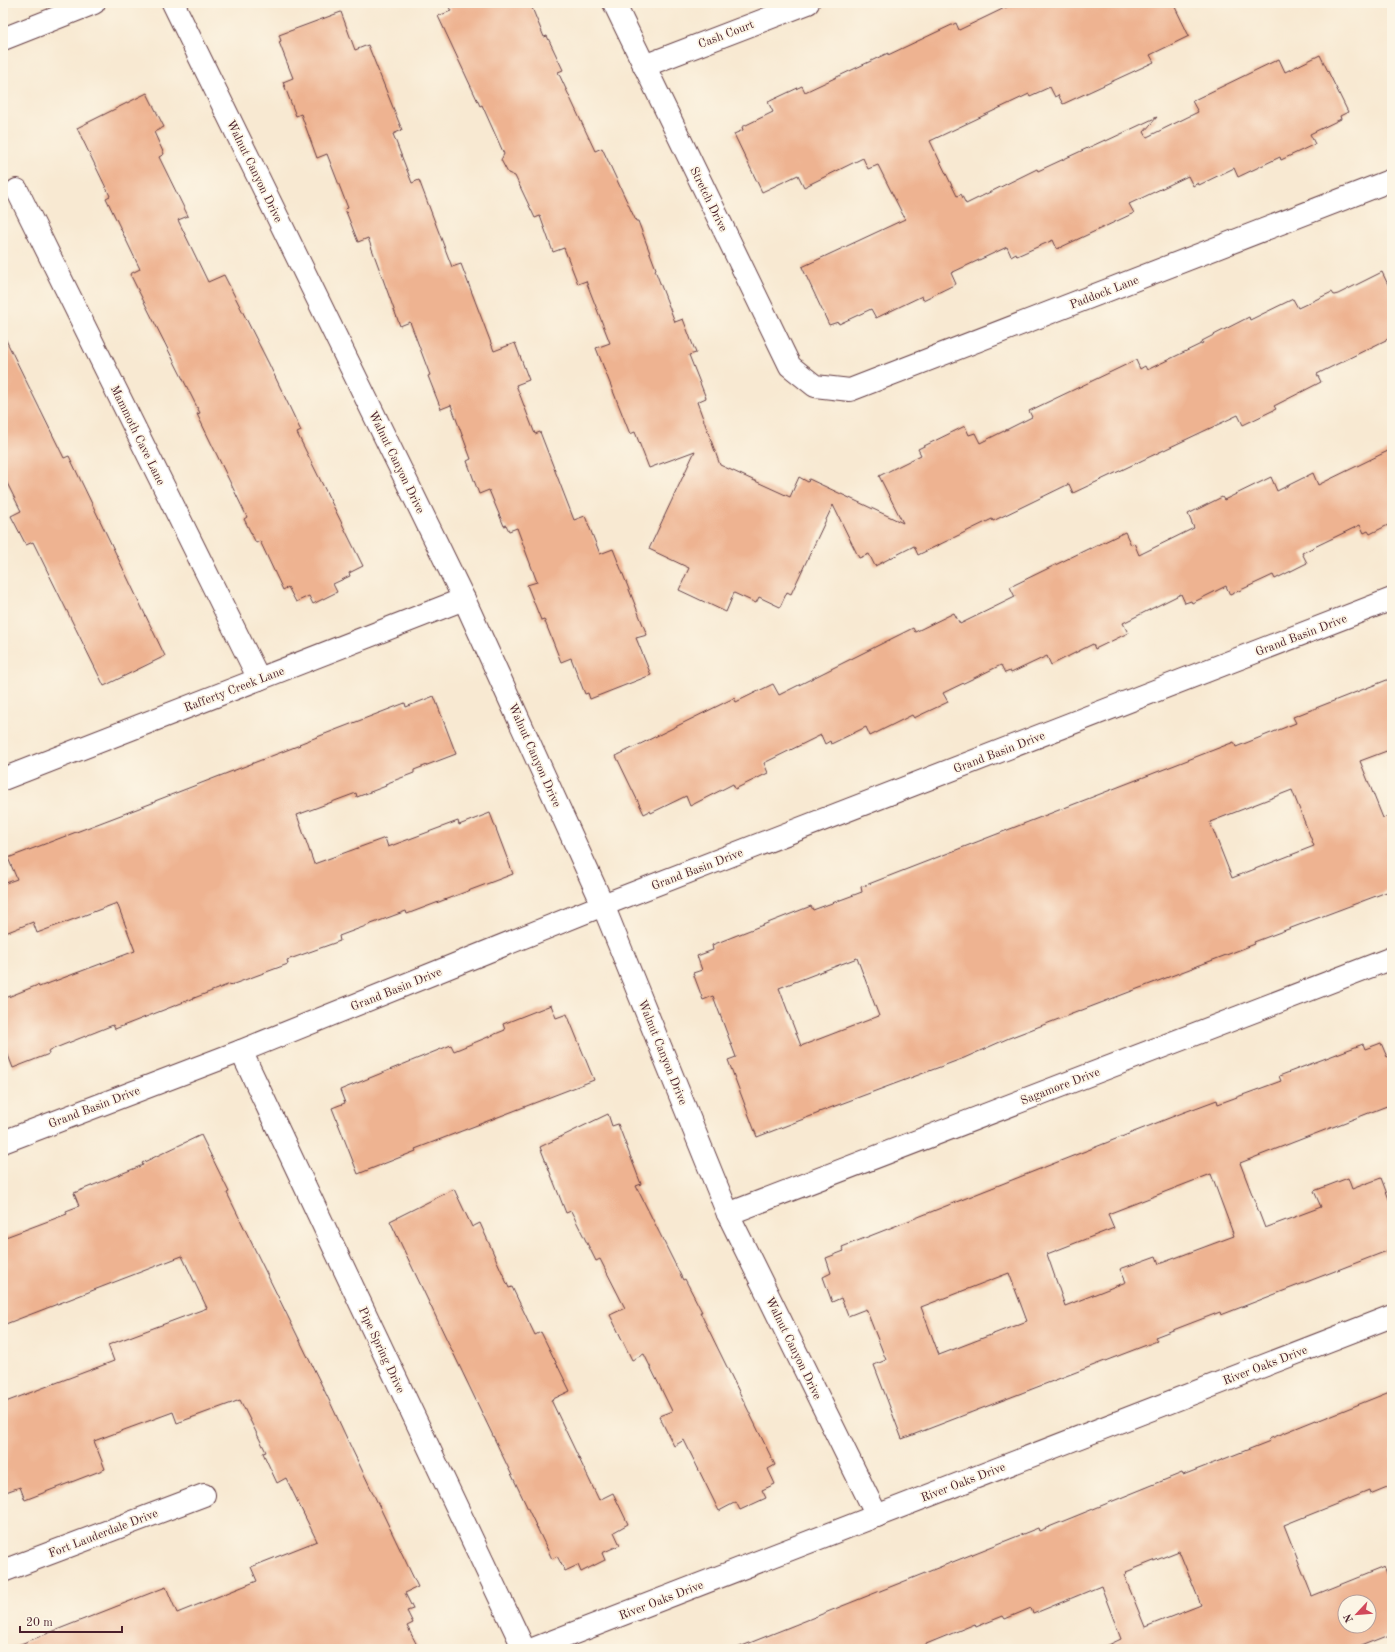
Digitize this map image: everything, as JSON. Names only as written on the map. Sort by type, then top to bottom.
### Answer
[{"type":"street","points":[[3,39],[94,3]]},
{"type":"street","name":"Walnut Canyon Drive","points":[[173,3],[464,599],[603,905],[728,1214],[877,1516]]},
{"type":"street","name":"Stretch Drive","points":[[614,3],[790,366],[815,386]]},
{"type":"street","name":"Cash Court","points":[[644,66],[808,3]]},
{"type":"street","name":"Paddock Lane","points":[[815,386],[850,390],[1392,180]]},
{"type":"street","name":"Mammoth Cave Lane","points":[[17,190],[260,679]]},
{"type":"street","name":"Rafferty Creek Lane","points":[[3,779],[464,599]]},
{"type":"street","name":"Grand Basin Drive","points":[[3,1142],[241,1051],[603,905],[1392,599]]},
{"type":"street","name":"Sagamore Drive","points":[[728,1214],[1392,958]]},
{"type":"street","name":"Pipe Spring Drive","points":[[241,1051],[524,1649]]},
{"type":"street","name":"River Oaks Drive","points":[[533,1649],[1392,1316]]},
{"type":"street","name":"Fort Lauderdale Drive","points":[[3,1572],[204,1495]]},
{"type":"building","points":[[447,3],[530,3],[544,37],[547,36],[563,70],[558,72],[595,151],[602,148],[636,221],[638,221],[675,322],[683,319],[696,353],[689,355],[706,398],[697,402],[720,465],[790,497],[799,477],[808,482],[809,479],[903,523],[879,476],[921,455],[918,449],[965,426],[969,435],[975,433],[980,443],[1032,417],[1029,411],[1136,360],[1140,369],[1145,366],[1147,370],[1203,343],[1202,341],[1249,317],[1250,320],[1293,299],[1298,308],[1332,292],[1334,295],[1338,294],[1382,272],[1392,293],[1392,337],[1317,374],[1321,382],[1274,406],[1276,409],[1243,425],[1238,415],[1073,493],[1069,484],[918,555],[914,546],[875,566],[869,554],[859,558],[833,505],[791,594],[787,592],[780,607],[759,597],[756,603],[734,593],[726,612],[679,590],[689,568],[649,549],[695,451],[649,468],[635,432],[630,434],[596,348],[610,343],[586,281],[578,284],[564,248],[553,252],[540,216],[535,218],[515,176],[508,173],[501,160],[504,154],[482,105],[480,106],[438,16],[451,11]]},
{"type":"building","points":[[1015,3],[1173,3],[1189,36],[1150,55],[1154,62],[1063,104],[1058,95],[1055,97],[1050,87],[1030,96],[1029,94],[930,141],[957,196],[961,194],[966,204],[1037,169],[1038,171],[1157,117],[1144,132],[1147,137],[1198,112],[1192,101],[1279,59],[1285,72],[1320,55],[1348,112],[1340,116],[1341,119],[1310,134],[1315,144],[1281,160],[1280,157],[1238,177],[1234,168],[1199,185],[1198,183],[1193,186],[1188,176],[1129,204],[1134,213],[1057,249],[1053,240],[1017,256],[1016,253],[1011,256],[1007,247],[951,273],[956,284],[923,300],[922,296],[876,318],[871,309],[839,324],[838,322],[829,325],[802,267],[905,219],[878,165],[868,169],[863,158],[804,187],[798,175],[762,192],[734,134],[743,130],[742,127],[773,112],[768,102],[802,86],[805,92],[956,23],[959,30]]},
{"type":"building","points":[[341,12],[355,50],[368,45],[402,130],[393,134],[412,183],[419,180],[452,267],[461,264],[494,351],[515,343],[529,380],[516,385],[535,434],[540,432],[574,520],[585,516],[600,554],[613,549],[647,635],[636,638],[651,675],[590,699],[588,693],[585,694],[571,658],[561,662],[544,619],[541,620],[527,585],[537,582],[517,528],[509,531],[506,525],[504,526],[489,490],[479,494],[467,461],[471,459],[451,405],[441,409],[410,322],[400,326],[368,238],[358,242],[345,209],[348,208],[327,154],[317,158],[301,114],[296,116],[283,82],[293,78],[279,42],[281,41],[279,35]]},
{"type":"building","points":[[147,93],[164,127],[154,132],[164,154],[159,157],[188,216],[178,220],[208,282],[224,275],[269,364],[301,431],[297,433],[363,566],[349,573],[350,576],[333,584],[337,592],[313,604],[309,596],[296,602],[288,587],[283,590],[260,541],[256,543],[244,519],[247,517],[197,414],[200,413],[130,274],[140,269],[106,198],[110,196],[77,128]]},
{"type":"building","points":[[3,334],[64,458],[69,456],[165,656],[104,686],[33,542],[26,545],[11,516],[21,511],[3,475]]},
{"type":"building","points":[[1392,449],[1392,523],[1370,534],[1368,531],[1364,533],[1360,525],[1302,553],[1307,563],[1275,579],[1273,575],[1230,595],[1226,586],[1192,603],[1191,601],[1185,603],[1181,594],[1123,623],[1128,633],[1095,649],[1093,644],[1051,665],[1047,656],[1011,673],[1010,671],[1005,673],[1001,665],[943,693],[948,702],[914,718],[912,715],[870,736],[866,727],[831,744],[830,741],[825,744],[821,735],[764,763],[768,773],[735,789],[733,784],[690,806],[686,796],[651,813],[650,811],[644,814],[616,756],[734,698],[736,702],[773,684],[779,695],[913,628],[915,632],[954,613],[960,624],[1015,597],[1010,587],[1125,532],[1131,545],[1134,543],[1139,555],[1194,528],[1188,514],[1222,497],[1224,500],[1271,477],[1277,491],[1313,473],[1318,485]]},
{"type":"building","points":[[1392,678],[1392,749],[1360,761],[1383,818],[1392,815],[1392,890],[1254,942],[1255,944],[1009,1038],[964,1058],[819,1112],[757,1137],[728,1060],[736,1057],[713,996],[703,1000],[693,973],[702,970],[697,956],[713,950],[712,945],[811,906],[813,910],[862,892],[861,887],[1234,742],[1236,747],[1296,723],[1293,717]],"holes":[[[1292,790],[1314,846],[1232,878],[1210,822]],[[857,958],[879,1016],[801,1046],[779,988]]]},
{"type":"building","points":[[434,696],[456,754],[414,770],[414,773],[385,784],[386,786],[357,797],[356,793],[297,815],[314,864],[385,838],[388,847],[458,821],[459,825],[490,813],[513,874],[407,914],[406,911],[339,936],[340,941],[287,960],[288,964],[231,985],[230,984],[115,1029],[113,1025],[48,1051],[49,1054],[13,1068],[3,1042],[3,999],[135,951],[117,903],[37,933],[33,922],[3,934],[3,884],[17,879],[8,858],[155,802],[405,703],[406,707]]},
{"type":"building","points":[[551,1005],[556,1018],[567,1014],[594,1080],[415,1149],[416,1151],[358,1174],[332,1108],[345,1103],[340,1090],[451,1045],[454,1051],[505,1030],[503,1024]]},
{"type":"building","points":[[1381,1043],[1387,1057],[1392,1055],[1392,1104],[1240,1163],[1265,1228],[1321,1207],[1314,1191],[1348,1178],[1352,1189],[1381,1178],[1392,1207],[1392,1249],[1221,1315],[1220,1312],[1155,1337],[1157,1341],[902,1439],[874,1365],[886,1360],[866,1309],[848,1316],[841,1298],[832,1302],[823,1277],[831,1273],[826,1258],[844,1251],[842,1247],[1182,1113],[1217,1100],[1218,1104],[1281,1081],[1279,1076],[1363,1044],[1365,1049]],"holes":[[[1211,1174],[1234,1236],[1159,1264],[1156,1256],[1120,1269],[1126,1282],[1065,1306],[1047,1254],[1114,1228],[1108,1214]],[[1009,1273],[1027,1321],[939,1355],[921,1307]]]},
{"type":"building","points":[[608,1114],[612,1126],[618,1124],[641,1184],[636,1186],[683,1280],[685,1279],[702,1312],[700,1312],[775,1465],[768,1469],[775,1484],[762,1490],[766,1498],[740,1510],[736,1502],[719,1511],[684,1440],[674,1446],[659,1416],[672,1411],[644,1354],[632,1360],[610,1315],[625,1308],[600,1259],[596,1261],[571,1211],[566,1213],[540,1147]]},
{"type":"building","points":[[201,1135],[229,1192],[227,1193],[330,1402],[418,1587],[405,1593],[413,1609],[407,1611],[413,1623],[407,1626],[419,1649],[13,1649],[13,1647],[166,1587],[177,1613],[257,1581],[251,1567],[317,1541],[286,1478],[277,1483],[263,1453],[266,1452],[240,1400],[177,1423],[173,1412],[94,1441],[105,1469],[25,1500],[20,1487],[3,1493],[3,1403],[114,1361],[108,1345],[207,1308],[182,1256],[3,1325],[3,1238],[67,1214],[66,1211],[79,1206],[74,1193],[143,1165],[142,1163]]},
{"type":"building","points":[[454,1189],[472,1227],[480,1223],[509,1288],[512,1287],[535,1335],[541,1332],[570,1391],[551,1400],[599,1500],[613,1493],[628,1524],[614,1532],[620,1545],[602,1553],[605,1560],[581,1572],[578,1565],[565,1571],[557,1556],[552,1559],[390,1221]]},
{"type":"building","points":[[1392,1391],[1392,1485],[1370,1494],[1369,1491],[1284,1525],[1312,1596],[1384,1567],[1392,1587],[1392,1634],[1354,1649],[1100,1649],[1121,1639],[1101,1586],[1033,1614],[1031,1608],[1005,1619],[1003,1616],[976,1627],[975,1624],[914,1649],[737,1648],[1038,1528],[1039,1531],[1182,1473],[1183,1475],[1270,1441],[1269,1439],[1316,1420],[1317,1421]],"holes":[[[1179,1551],[1201,1605],[1145,1627],[1124,1575],[1127,1573],[1126,1572]]]}]
